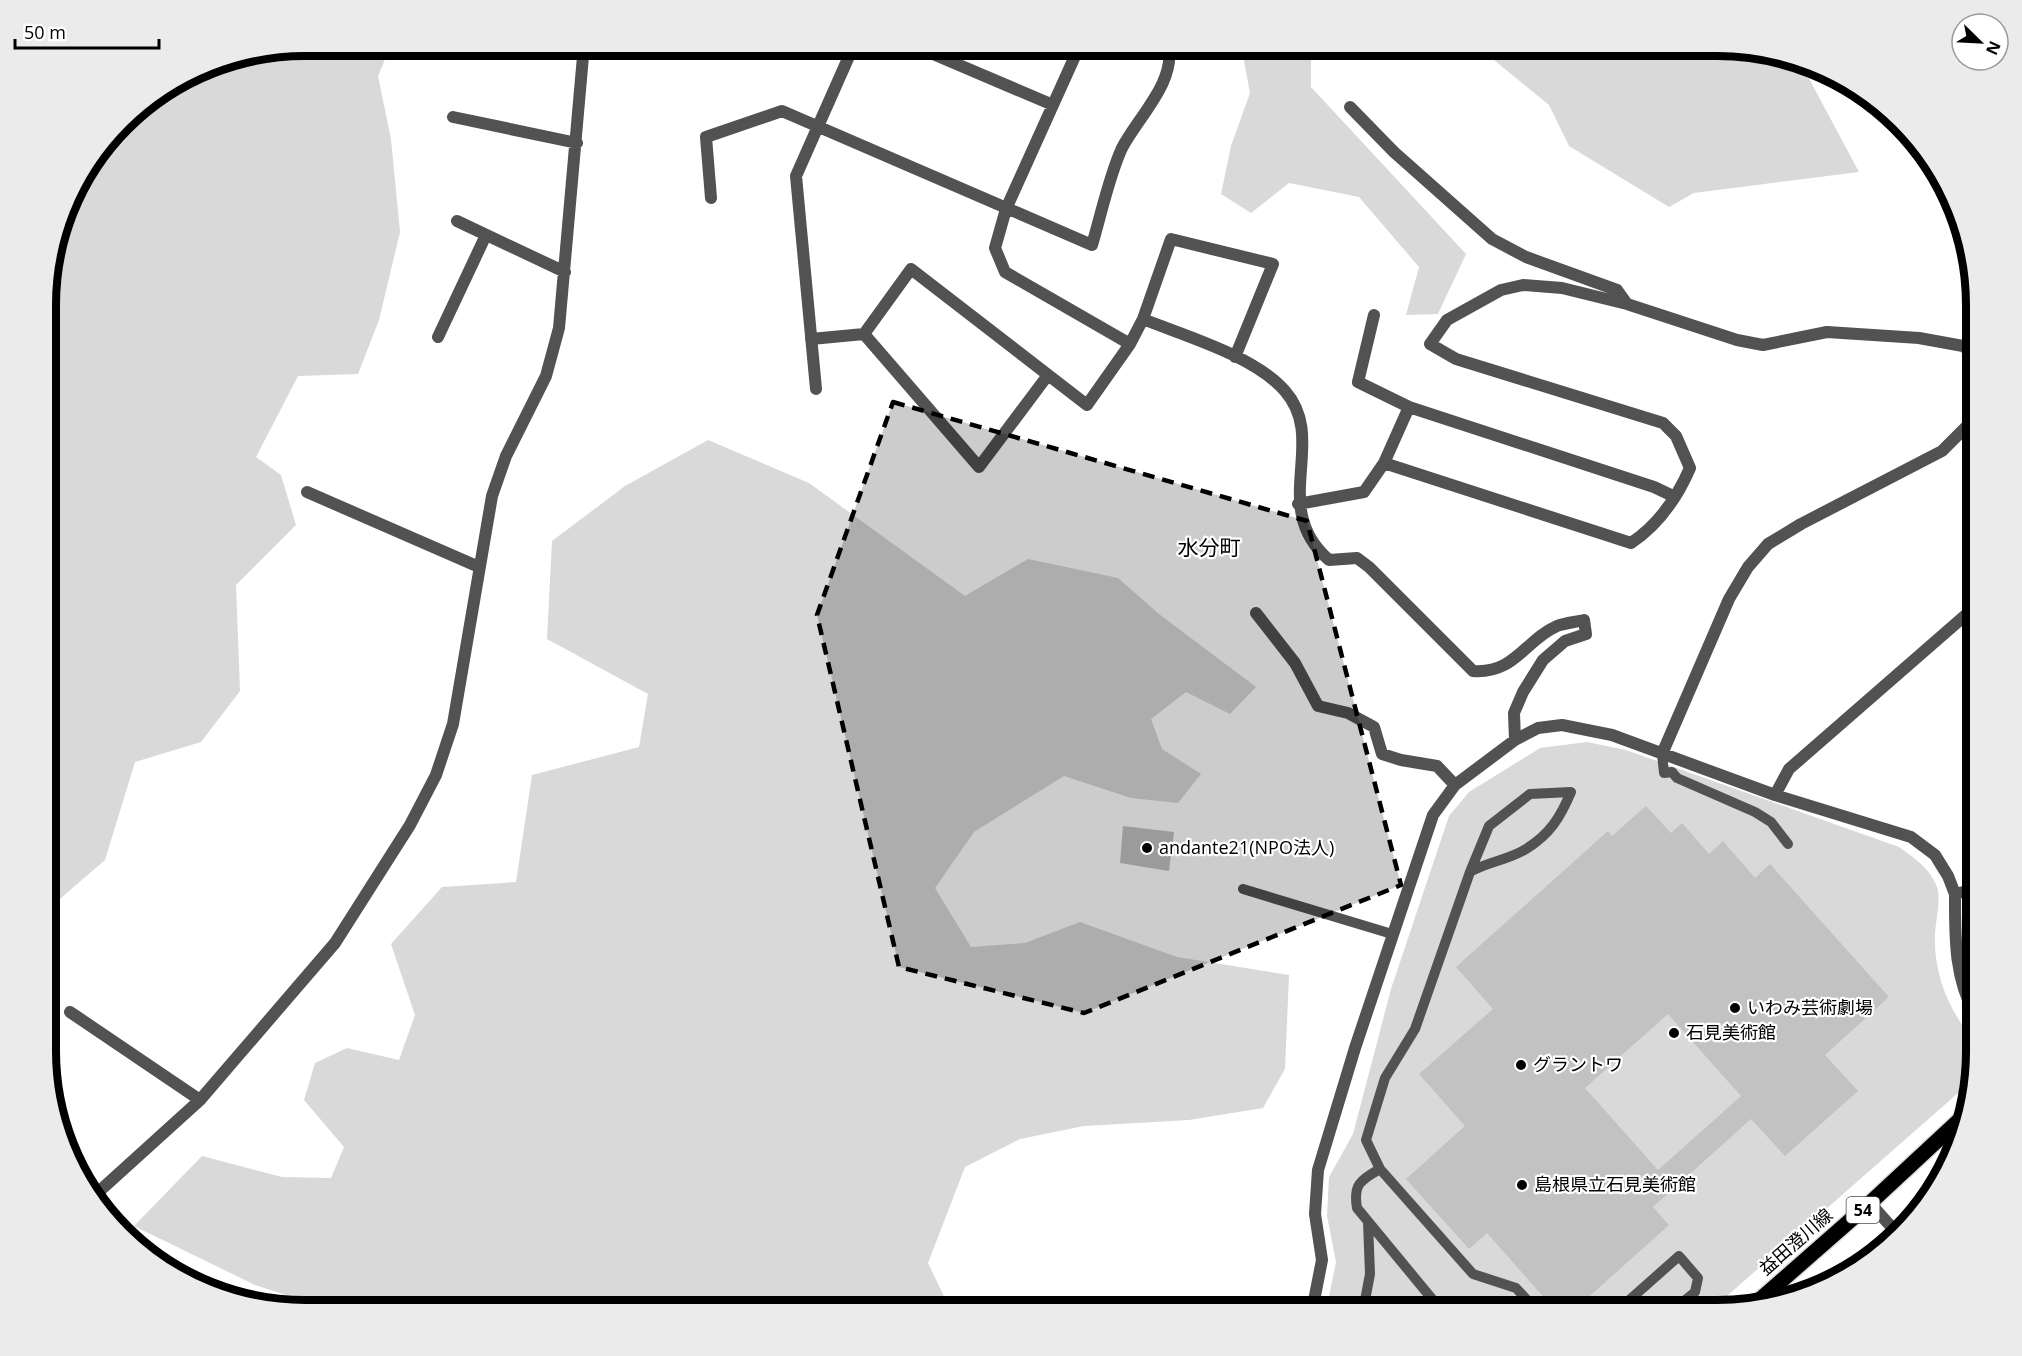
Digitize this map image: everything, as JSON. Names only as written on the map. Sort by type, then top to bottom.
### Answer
[{"type":"main road","name":"益田澄川線","points":[[1764,1296],[1956,1123]]},
{"type":"street","points":[[98,1192],[200,1100],[334,943],[410,825],[436,775],[453,724],[479,567],[496,486],[506,456],[546,376],[559,328],[583,56]]},
{"type":"street","points":[[816,389],[796,176],[849,56]]},
{"type":"street","points":[[938,56],[1053,105]]},
{"type":"street","points":[[1075,56],[1006,209],[995,248],[1005,272],[1130,344]]},
{"type":"street","points":[[711,198],[706,137],[782,111],[1092,245],[1122,149],[1158,90],[1171,56]]},
{"type":"street","points":[[1350,107],[1394,152],[1492,239],[1526,257],[1617,290],[1627,304]]},
{"type":"street","points":[[453,117],[577,143]]},
{"type":"street","points":[[457,221],[565,272]]},
{"type":"street","points":[[438,337],[486,235]]},
{"type":"street","points":[[811,339],[864,334],[911,269],[1087,405],[1130,344],[1143,319],[1171,239],[1273,264],[1235,357]]},
{"type":"street","points":[[1384,463],[1631,543],[1650,531],[1675,497],[1690,468],[1676,436],[1663,423],[1456,360],[1430,344],[1447,320],[1501,290],[1523,285],[1562,288],[1627,304],[1737,340],[1763,345],[1827,332],[1919,338],[1966,348]]},
{"type":"street","points":[[1374,315],[1358,382],[1408,407],[1654,487],[1675,497]]},
{"type":"street","points":[[1143,319],[1235,357],[1269,376],[1286,391],[1302,417],[1298,504],[1313,546],[1329,560],[1357,558],[1369,567],[1473,671],[1488,672],[1505,666],[1556,627],[1584,620],[1586,634],[1564,641],[1543,660],[1523,692],[1514,713],[1515,740]]},
{"type":"street","points":[[864,334],[979,467],[1048,375]]},
{"type":"street","points":[[1298,504],[1364,492],[1384,463],[1408,407]]},
{"type":"street","points":[[1662,754],[1729,599],[1748,567],[1768,544],[1801,524],[1942,451],[1966,427]]},
{"type":"street","points":[[307,492],[479,567]]},
{"type":"street","points":[[1256,613],[1295,663],[1318,706],[1348,713],[1374,727],[1382,753],[1401,760],[1437,766],[1455,785]]},
{"type":"street","points":[[1775,795],[1789,769],[1966,615]]},
{"type":"street","points":[[1314,1300],[1322,1260],[1315,1214],[1318,1170],[1392,934],[1433,815],[1455,785],[1515,740],[1538,728],[1562,725],[1612,735],[1775,795],[1911,837],[1935,855],[1948,876],[1955,894],[1959,972],[1966,998]]},
{"type":"street","points":[[1955,894],[1966,891]]},
{"type":"street","points":[[70,1012],[200,1100]]},
{"type":"street","points":[[1870,1203],[1893,1229]]},
{"type":"lane","points":[[1662,754],[1664,772],[1672,772],[1677,778],[1755,812],[1771,822],[1788,844]]},
{"type":"lane","points":[[1470,872],[1483,864],[1525,850],[1559,820],[1571,792],[1530,794],[1489,826],[1470,872],[1415,1029],[1385,1078],[1366,1140],[1380,1169],[1473,1274],[1516,1288],[1527,1300]]},
{"type":"lane","points":[[1243,890],[1392,934]]},
{"type":"lane","points":[[1380,1169],[1363,1178],[1354,1193],[1357,1208],[1433,1300]]},
{"type":"lane","points":[[1365,1300],[1370,1274],[1368,1222]]},
{"type":"lane","points":[[1630,1300],[1679,1257],[1698,1278],[1695,1292],[1686,1300]]},
{"type":"highlighted area","points":[[893,402],[1307,521],[1401,885],[1084,1013],[899,967],[817,615]]},
{"type":"shaded area","points":[[288,56],[386,56],[378,76],[391,139],[400,232],[379,320],[358,374],[298,376],[256,457],[281,475],[296,525],[236,585],[240,691],[201,742],[135,762],[105,860],[56,902],[56,288],[60,256],[74,209],[97,166],[128,128],[166,97],[194,81],[209,74],[256,60]]},
{"type":"shaded area","points":[[1243,56],[1311,56],[1311,87],[1466,254],[1438,314],[1406,315],[1419,267],[1359,197],[1289,183],[1251,213],[1221,194],[1231,146],[1250,93]]},
{"type":"shaded area","points":[[1489,56],[1734,56],[1766,60],[1805,71],[1859,172],[1694,193],[1669,207],[1569,146],[1549,105]]},
{"type":"shaded area","points":[[708,440],[809,483],[965,596],[1028,559],[1118,578],[1159,614],[1256,687],[1230,714],[1186,692],[1151,719],[1162,749],[1201,774],[1178,803],[1131,798],[1064,776],[974,832],[935,888],[971,947],[1025,943],[1080,922],[1177,957],[1289,975],[1285,1069],[1263,1108],[1189,1120],[1084,1126],[1020,1139],[965,1167],[928,1263],[946,1300],[301,1300],[255,1285],[134,1226],[202,1156],[282,1177],[331,1178],[344,1147],[304,1100],[315,1063],[347,1048],[399,1060],[415,1015],[391,944],[442,887],[516,882],[532,775],[639,747],[648,694],[547,639],[552,541],[625,486]]},
{"type":"shaded area","name":"石見美術館","points":[[1587,742],[1626,750],[1899,847],[1921,864],[1934,880],[1938,892],[1935,948],[1940,977],[1951,1005],[1966,1031],[1963,1088],[1722,1300],[1328,1300],[1336,1262],[1327,1216],[1329,1177],[1353,1134],[1391,989],[1449,816],[1469,792],[1540,748]]},
{"type":"building","name":"グラントワ","points":[[1646,806],[1671,833],[1682,823],[1709,854],[1723,841],[1755,878],[1770,864],[1889,997],[1825,1055],[1858,1091],[1785,1156],[1751,1119],[1653,1207],[1669,1225],[1585,1300],[1546,1300],[1487,1233],[1469,1249],[1406,1179],[1465,1126],[1419,1074],[1493,1009],[1456,967],[1608,831],[1612,836]],"holes":[[[1668,1014],[1741,1096],[1658,1170],[1585,1088]]]},
{"type":"building","name":"andante21(NPO法人)","points":[[1123,826],[1174,832],[1169,871],[1120,863]]},
{"type":"place","name":"andante21(NPO法人)","points":[[1147,848]]},
{"type":"place","name":"いわみ芸術劇場","points":[[1735,1008]]},
{"type":"place","name":"石見美術館","points":[[1674,1033]]},
{"type":"place","name":"グラントワ","points":[[1521,1065]]},
{"type":"place","name":"島根県立石見美術館","points":[[1522,1185]]},
{"type":"district","name":"水分町","points":[[1209,548]]}]
